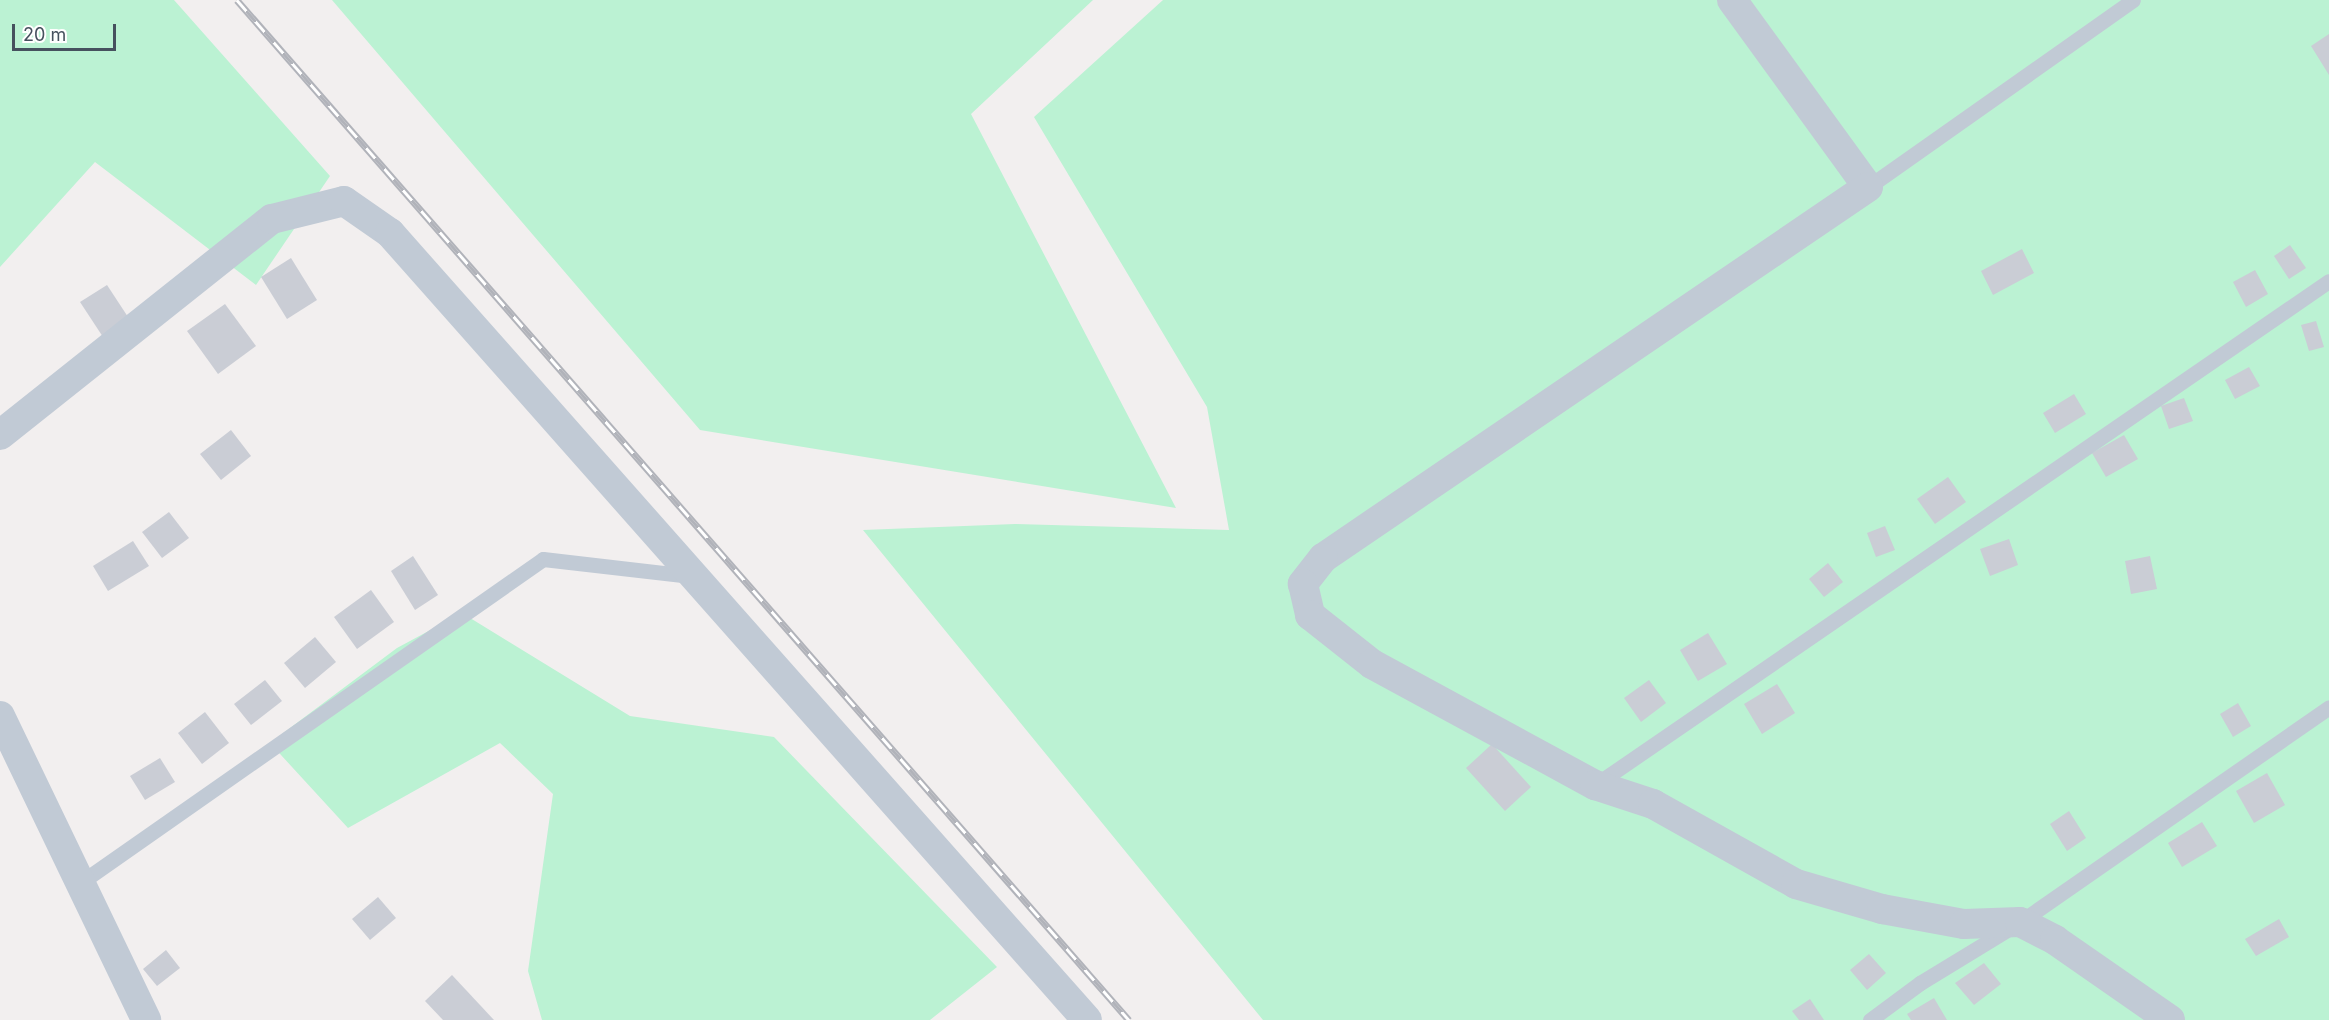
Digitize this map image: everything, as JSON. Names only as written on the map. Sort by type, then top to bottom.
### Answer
[{"type":"street","points":[[1732,0],[1868,187],[1323,558],[1303,584],[1310,615],[1372,664],[1595,785],[1653,804],[1796,884],[1881,909],[1964,924],[2020,922],[2055,940],[2170,1020]]},
{"type":"street","points":[[0,435],[272,219],[344,201],[390,233],[1087,1020]]},
{"type":"street","points":[[0,716],[146,1020]]},
{"type":"lane","points":[[1868,187],[2133,0]]},
{"type":"lane","points":[[1595,785],[2329,281]]},
{"type":"lane","points":[[80,883],[543,559],[592,561],[694,576]]},
{"type":"lane","points":[[1870,1020],[1920,983],[2020,922],[2329,707]]},
{"type":"green space","points":[[0,0],[174,0],[330,176],[256,285],[95,162],[0,267]]},
{"type":"green space","points":[[332,0],[1093,0],[971,114],[1176,508],[700,430]]},
{"type":"green space","points":[[1163,0],[2329,0],[2329,1020],[1263,1020],[863,530],[1015,524],[1229,530],[1207,407],[1034,117]]},
{"type":"green space","points":[[462,613],[630,716],[774,737],[997,967],[930,1020],[542,1020],[528,971],[553,794],[500,743],[348,828],[270,743],[397,648]]},
{"type":"building","points":[[2329,34],[2329,75],[2311,46]]},
{"type":"building","points":[[2290,245],[2306,268],[2289,279],[2274,256]]},
{"type":"building","points":[[2022,249],[2034,273],[1993,295],[1981,271]]},
{"type":"building","points":[[291,258],[317,300],[287,319],[261,277]]},
{"type":"building","points":[[2255,270],[2268,294],[2246,307],[2233,282]]},
{"type":"building","points":[[107,285],[130,320],[103,337],[80,302]]},
{"type":"building","points":[[225,304],[256,346],[218,374],[187,331]]},
{"type":"building","points":[[2316,321],[2324,347],[2309,351],[2301,325]]},
{"type":"building","points":[[2249,367],[2260,386],[2235,399],[2225,380]]},
{"type":"building","points":[[2074,394],[2086,414],[2055,433],[2043,413]]},
{"type":"building","points":[[2184,398],[2193,421],[2169,429],[2161,406]]},
{"type":"building","points":[[231,430],[251,456],[221,480],[200,454]]},
{"type":"building","points":[[2124,435],[2138,459],[2106,477],[2092,453]]},
{"type":"building","points":[[1948,477],[1966,502],[1935,524],[1917,499]]},
{"type":"building","points":[[169,512],[189,538],[162,558],[142,532]]},
{"type":"building","points":[[1885,526],[1895,550],[1876,557],[1867,533]]},
{"type":"building","points":[[2009,539],[2018,565],[1990,576],[1980,549]]},
{"type":"building","points":[[133,541],[149,566],[108,591],[93,566]]},
{"type":"building","points":[[413,556],[438,595],[415,610],[391,571]]},
{"type":"building","points":[[2150,556],[2157,589],[2131,594],[2125,561]]},
{"type":"building","points":[[1828,563],[1843,582],[1824,597],[1809,579]]},
{"type":"building","points":[[371,590],[394,622],[357,649],[334,617]]},
{"type":"building","points":[[1708,633],[1727,664],[1698,681],[1680,650]]},
{"type":"building","points":[[315,637],[336,662],[305,688],[284,663]]},
{"type":"building","points":[[265,680],[282,701],[251,725],[234,704]]},
{"type":"building","points":[[1649,680],[1666,703],[1641,722],[1624,698]]},
{"type":"building","points":[[1777,684],[1795,713],[1762,734],[1744,704]]},
{"type":"building","points":[[2238,703],[2251,726],[2233,737],[2220,714]]},
{"type":"building","points":[[205,712],[229,743],[202,764],[178,733]]},
{"type":"building","points":[[1492,744],[1531,787],[1505,811],[1466,768]]},
{"type":"building","points":[[160,758],[175,782],[145,800],[130,776]]},
{"type":"building","points":[[2267,773],[2285,805],[2254,823],[2236,791]]},
{"type":"building","points":[[2069,811],[2086,838],[2067,851],[2050,824]]},
{"type":"building","points":[[2202,822],[2217,846],[2182,867],[2168,843]]},
{"type":"building","points":[[378,897],[396,918],[370,940],[352,919]]},
{"type":"building","points":[[2279,919],[2289,937],[2256,956],[2245,939]]},
{"type":"building","points":[[166,950],[180,968],[157,986],[143,969]]},
{"type":"building","points":[[1869,954],[1886,973],[1867,990],[1850,970]]},
{"type":"building","points":[[1984,963],[2001,984],[1974,1005],[1955,983]]},
{"type":"building","points":[[452,975],[494,1020],[443,1020],[425,1001]]},
{"type":"building","points":[[1934,998],[1947,1020],[1911,1020],[1907,1014]]},
{"type":"building","points":[[1810,999],[1824,1020],[1799,1020],[1792,1011]]},
{"type":"railway","points":[[237,0],[1129,1020]]}]
